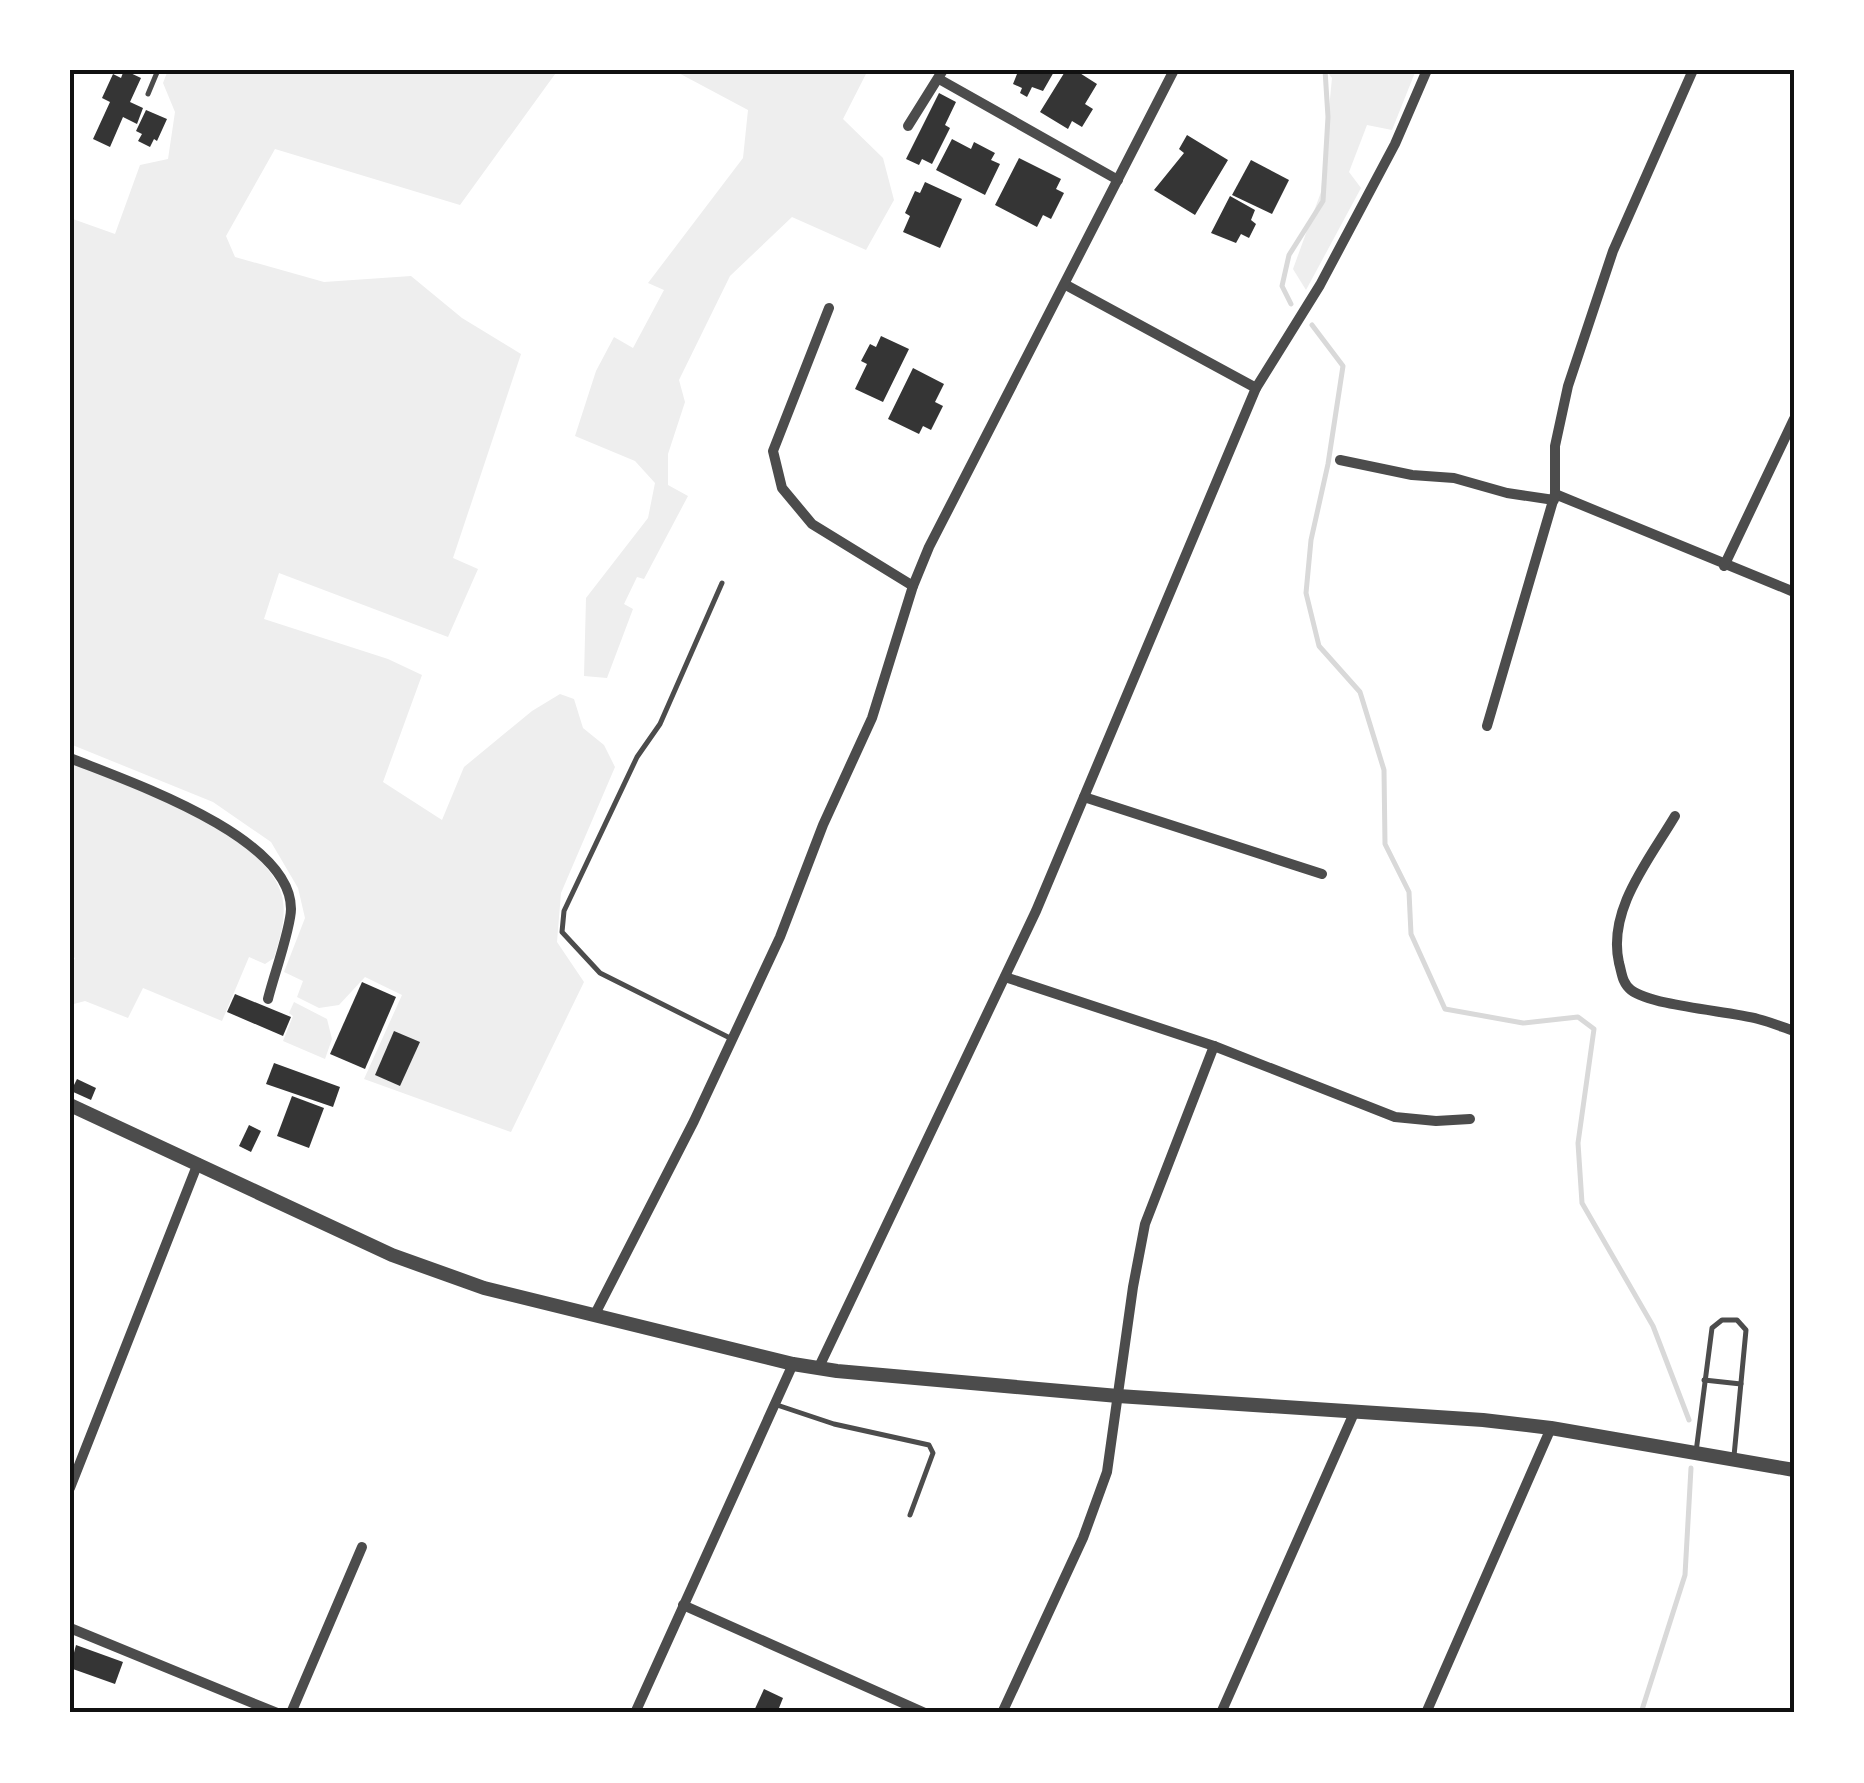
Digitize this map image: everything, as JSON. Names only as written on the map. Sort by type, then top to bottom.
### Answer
[{"type":"street","points":[[594,1316],[780,938],[823,825],[872,718],[912,586],[930,547],[1174,70]]},
{"type":"street","points":[[818,1369],[1005,977],[1256,388],[1320,285],[1395,144],[1428,70]]},
{"type":"street","points":[[1486,726],[1554,497],[1555,446],[1568,386],[1613,251],[1693,70]]},
{"type":"street","points":[[908,126],[941,74],[1118,180]]},
{"type":"street","points":[[1066,284],[1256,388]]},
{"type":"street","points":[[829,308],[772,451],[782,488],[812,524],[912,586]]},
{"type":"street","points":[[1724,566],[1794,419]]},
{"type":"street","points":[[1340,460],[1454,478],[1507,493],[1554,497],[1794,592]]},
{"type":"street","points":[[70,758],[227,827],[265,857],[281,878],[291,908],[268,999]]},
{"type":"street","points":[[1084,797],[1322,874]]},
{"type":"street","points":[[1675,816],[1634,885],[1618,922],[1616,948],[1624,983],[1633,992],[1683,1006],[1758,1019],[1794,1031]]},
{"type":"street","points":[[1005,977],[1214,1046],[1394,1117],[1470,1120]]},
{"type":"street","points":[[1002,1713],[1083,1538],[1101,1488],[1113,1445],[1145,1224],[1214,1046]]},
{"type":"street","points":[[70,1104],[392,1256],[484,1288],[792,1364],[1118,1396],[1551,1428],[1794,1470]]},
{"type":"street","points":[[70,1488],[198,1163]]},
{"type":"street","points":[[634,1713],[792,1364]]},
{"type":"street","points":[[1221,1713],[1354,1412]]},
{"type":"street","points":[[1426,1713],[1551,1428]]},
{"type":"street","points":[[291,1713],[362,1547]]},
{"type":"street","points":[[683,1605],[925,1713]]},
{"type":"street","points":[[70,1628],[277,1713]]},
{"type":"lane","points":[[148,94],[158,70]]},
{"type":"lane","points":[[722,583],[660,724],[637,756],[564,912],[562,932],[600,974],[732,1038]]},
{"type":"lane","points":[[1696,1452],[1712,1328],[1722,1320],[1737,1320],[1746,1330],[1733,1459]]},
{"type":"lane","points":[[1704,1380],[1742,1384]]},
{"type":"lane","points":[[774,1404],[834,1424],[929,1445],[933,1453],[910,1515]]},
{"type":"shaded area","points":[[168,70],[558,70],[460,205],[275,149],[226,236],[235,257],[324,282],[411,276],[462,318],[521,354],[453,558],[478,569],[448,637],[279,573],[264,619],[388,659],[422,675],[383,782],[442,820],[464,767],[532,711],[560,694],[574,699],[583,728],[604,745],[615,767],[561,893],[557,942],[584,982],[511,1132],[364,1079],[402,995],[365,977],[339,1005],[319,1008],[297,997],[303,981],[284,972],[305,918],[298,888],[271,842],[213,802],[70,744],[70,218],[115,234],[140,165],[168,159],[175,112],[163,83]]},
{"type":"shaded area","points":[[673,70],[868,70],[843,119],[883,158],[894,200],[866,250],[792,217],[730,276],[679,380],[685,402],[668,454],[668,485],[688,496],[644,579],[637,577],[624,604],[633,609],[607,678],[584,676],[586,598],[648,518],[655,483],[635,461],[575,436],[596,371],[614,337],[633,348],[664,290],[648,283],[743,158],[748,110]]},
{"type":"shaded area","points":[[1326,70],[1416,70],[1392,130],[1367,125],[1349,172],[1361,188],[1306,290],[1293,269],[1321,192],[1332,78]]},
{"type":"shaded area","points":[[70,762],[192,814],[250,851],[270,873],[282,896],[284,912],[274,958],[265,964],[249,957],[222,1021],[143,988],[128,1018],[85,1001],[70,1005],[70,968],[75,958],[70,955]]},
{"type":"shaded area","points":[[294,1002],[327,1019],[332,1039],[325,1059],[283,1041]]},
{"type":"building","points":[[124,70],[141,78],[130,102],[143,108],[137,124],[123,117],[110,147],[93,139],[110,102],[102,98],[113,74],[121,78]]},
{"type":"building","points":[[1009,70],[1055,70],[1043,91],[1032,87],[1027,97],[1020,93],[1022,88],[1013,84],[1017,74]]},
{"type":"building","points":[[1066,70],[1075,70],[1097,84],[1085,104],[1093,109],[1082,127],[1072,121],[1068,129],[1040,112]]},
{"type":"building","points":[[939,93],[956,102],[945,125],[950,128],[932,164],[922,159],[919,165],[906,159]]},
{"type":"building","points":[[146,110],[167,119],[150,147],[138,141],[142,134],[136,131]]},
{"type":"building","points":[[1187,135],[1228,160],[1195,215],[1154,190],[1184,153],[1179,149]]},
{"type":"building","points":[[952,139],[971,149],[974,142],[995,153],[991,160],[1000,164],[985,195],[936,170]]},
{"type":"building","points":[[1019,158],[1061,179],[1056,189],[1064,193],[1051,219],[1043,215],[1037,227],[995,205]]},
{"type":"building","points":[[1251,160],[1289,180],[1272,214],[1232,195]]},
{"type":"building","points":[[925,182],[962,199],[940,248],[903,232],[910,216],[905,213],[915,191],[920,193]]},
{"type":"building","points":[[1230,196],[1255,210],[1251,220],[1256,224],[1249,238],[1241,234],[1236,243],[1211,233]]},
{"type":"building","points":[[881,336],[909,349],[883,402],[855,389],[867,364],[861,361],[870,344],[876,347]]},
{"type":"building","points":[[913,368],[944,384],[935,402],[943,406],[931,430],[923,426],[919,434],[888,419]]},
{"type":"building","points":[[362,982],[396,997],[365,1069],[330,1054]]},
{"type":"building","points":[[235,994],[291,1017],[283,1036],[227,1012]]},
{"type":"building","points":[[394,1031],[420,1042],[400,1086],[375,1075]]},
{"type":"building","points":[[274,1063],[340,1087],[333,1107],[266,1084]]},
{"type":"building","points":[[77,1079],[96,1088],[91,1100],[71,1091]]},
{"type":"building","points":[[292,1096],[324,1108],[309,1148],[277,1136]]},
{"type":"building","points":[[249,1125],[261,1131],[251,1152],[239,1146]]},
{"type":"building","points":[[76,1645],[123,1662],[115,1684],[70,1668]]},
{"type":"building","points":[[764,1689],[783,1698],[777,1713],[753,1713]]},
{"type":"waterway","points":[[1291,304],[1282,286],[1289,255],[1323,201],[1328,117],[1325,70]]},
{"type":"waterway","points":[[1312,325],[1343,366],[1311,540],[1306,593],[1319,646],[1360,692],[1384,770],[1385,844],[1409,892],[1411,934],[1445,1009],[1523,1023],[1578,1017],[1594,1029],[1578,1143],[1582,1203],[1653,1326],[1689,1420]]},
{"type":"waterway","points":[[1641,1713],[1685,1575],[1691,1468]]}]
